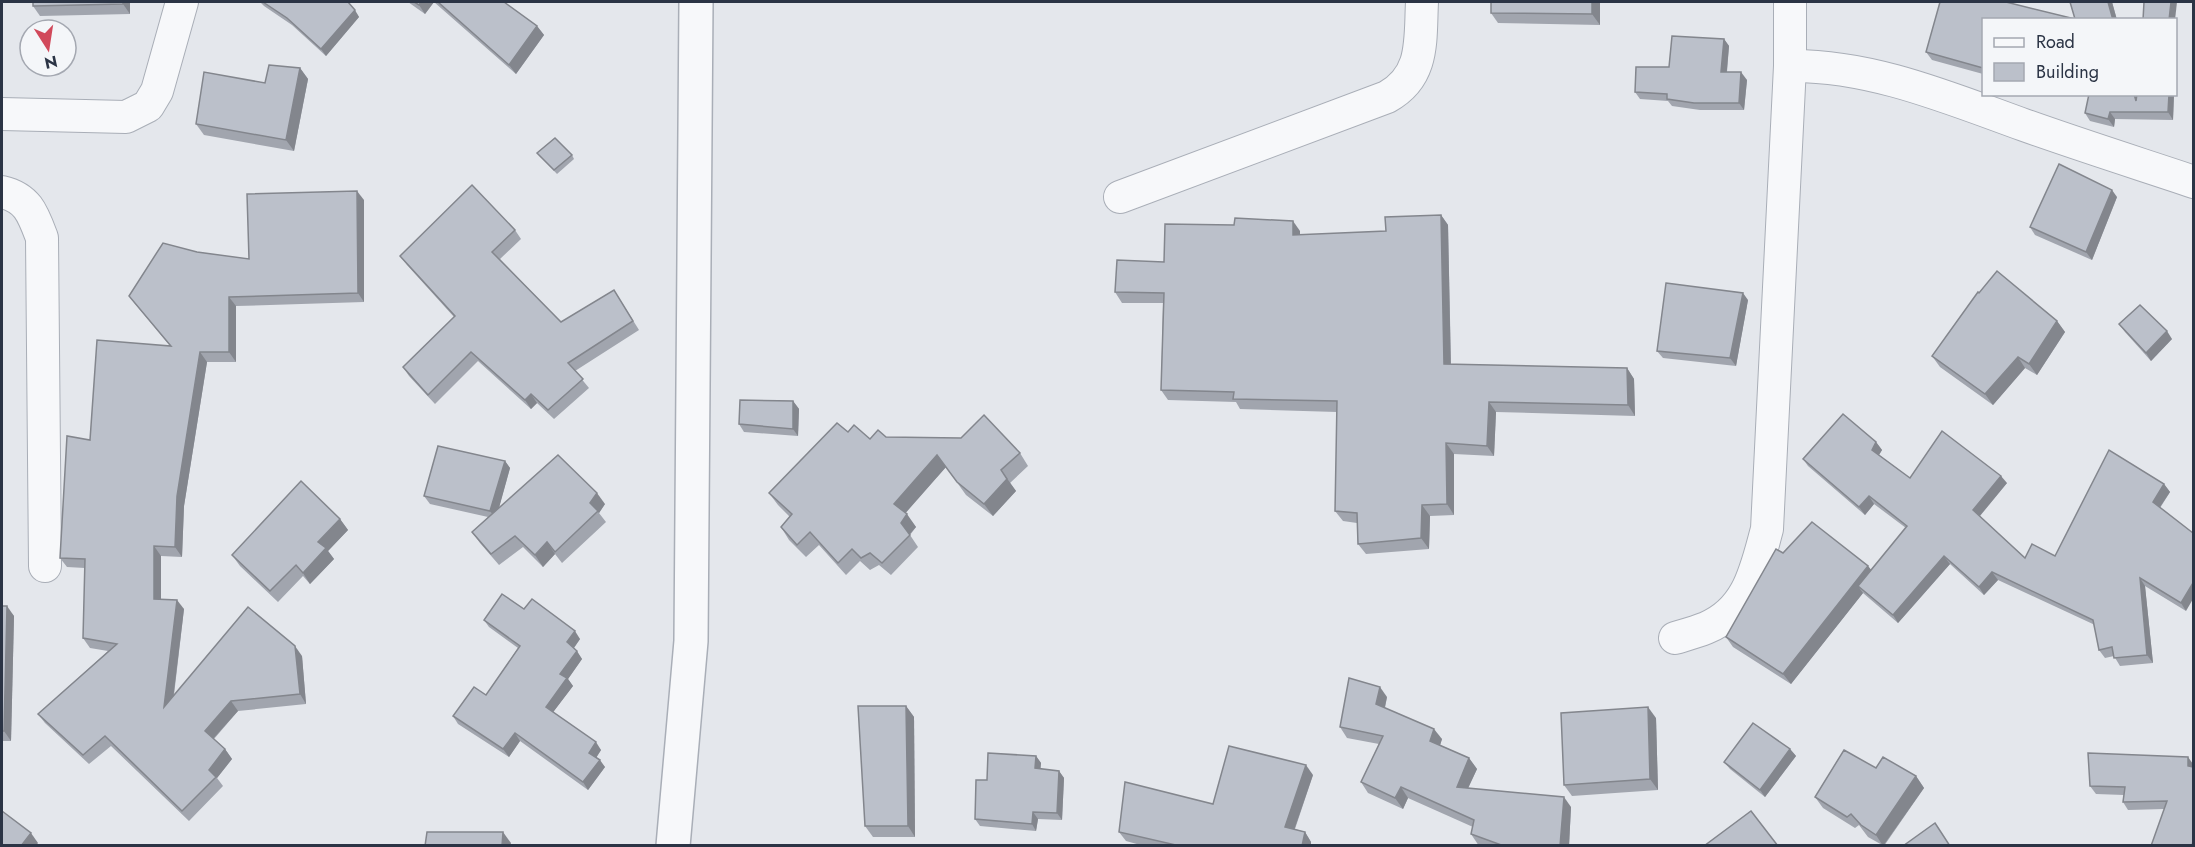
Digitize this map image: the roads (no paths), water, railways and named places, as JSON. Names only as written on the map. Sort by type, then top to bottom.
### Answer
[{"type":"street","points":[[2,114],[126,117],[148,106],[157,91],[182,2]]},
{"type":"street","points":[[674,846],[691,641],[696,2]]},
{"type":"street","points":[[1120,197],[1387,97],[1402,89],[1414,71],[1420,45],[1422,2]]},
{"type":"street","points":[[1675,638],[1707,628],[1727,616],[1746,594],[1757,566],[1767,529],[1790,66],[1790,2]]},
{"type":"street","points":[[1790,66],[1819,66],[1860,73],[1932,92],[2193,182]]},
{"type":"street","points":[[2,192],[22,199],[34,216],[42,238],[45,566]]}]
